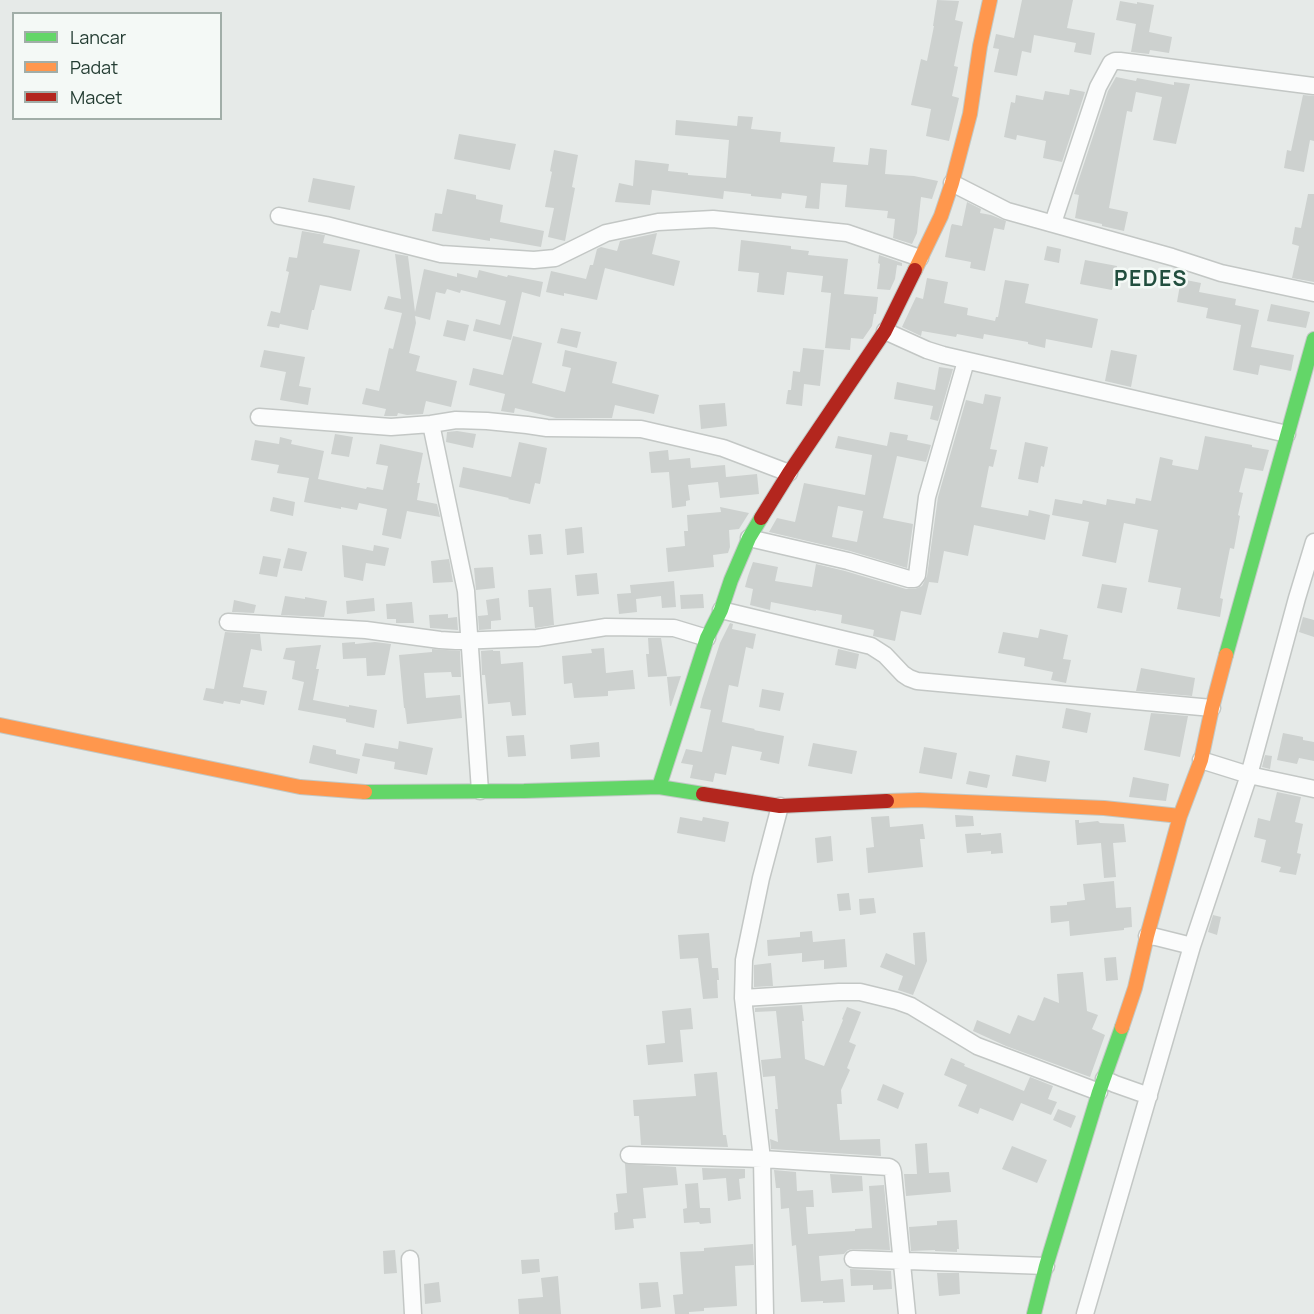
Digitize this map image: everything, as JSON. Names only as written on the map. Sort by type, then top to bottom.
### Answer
[{"type":"street","points":[[659,787],[707,638],[721,610],[749,538],[789,473],[885,331],[941,216],[970,114],[980,46],[990,0]]},
{"type":"street","points":[[1053,223],[1098,87],[1111,63],[1120,60],[1314,86]]},
{"type":"street","points":[[952,183],[1007,211],[1221,273],[1314,293]]},
{"type":"street","points":[[279,216],[326,225],[441,254],[534,260],[555,258],[606,233],[658,222],[712,219],[847,233],[920,258]]},
{"type":"street","points":[[885,331],[927,351],[966,361],[1287,434]]},
{"type":"street","points":[[1034,1314],[1046,1266],[1106,1085],[1151,937],[1179,816],[1201,760],[1212,708],[1314,339]]},
{"type":"street","points":[[749,538],[914,579],[917,575],[927,497],[966,361]]},
{"type":"street","points":[[259,417],[392,427],[456,420],[547,428],[641,429],[723,448],[789,473]]},
{"type":"street","points":[[431,424],[467,600],[480,791]]},
{"type":"street","points":[[1085,1314],[1190,945],[1248,774],[1314,542]]},
{"type":"street","points":[[721,610],[871,646],[885,655],[903,674],[917,681],[1212,708]]},
{"type":"street","points":[[228,622],[366,630],[440,640],[537,638],[606,627],[674,628],[707,638]]},
{"type":"street","points":[[0,725],[300,787],[370,792],[659,787],[780,806],[918,800],[1104,808],[1179,816]]},
{"type":"street","points":[[1201,760],[1248,774],[1314,789]]},
{"type":"street","points":[[765,1314],[762,1159],[743,998],[744,960],[761,879],[780,806]]},
{"type":"street","points":[[1151,937],[1190,945]]},
{"type":"street","points":[[743,998],[860,992],[911,1006],[977,1046],[1146,1095]]},
{"type":"street","points":[[629,1155],[762,1159],[889,1167],[892,1169],[907,1314]]},
{"type":"street","points":[[410,1259],[413,1314]]},
{"type":"street","points":[[853,1259],[1046,1266]]},
{"type":"building","points":[[937,0],[959,1],[955,20],[963,22],[954,66],[958,67],[952,96],[959,98],[949,141],[926,136],[931,109],[911,105],[921,59],[927,61]]},
{"type":"building","points":[[1022,0],[1073,0],[1067,28],[1095,33],[1091,55],[1074,52],[1076,43],[1034,35],[1031,53],[1022,51],[1017,76],[994,72],[999,49],[993,48],[996,34],[1014,38]]},
{"type":"building","points":[[1120,1],[1154,5],[1149,32],[1172,37],[1169,53],[1150,50],[1149,54],[1131,52],[1136,24],[1116,20]]},
{"type":"building","points":[[1116,77],[1136,81],[1137,78],[1174,85],[1174,82],[1190,84],[1176,144],[1153,140],[1162,97],[1136,92],[1132,112],[1127,111],[1109,208],[1128,212],[1124,231],[1075,218],[1079,195],[1074,194],[1108,91]]},
{"type":"building","points":[[1070,89],[1085,92],[1062,162],[1043,158],[1046,141],[1017,135],[1016,140],[1004,137],[1011,102],[1015,103],[1016,95],[1043,100],[1045,91],[1069,95]]},
{"type":"building","points":[[1303,95],[1314,96],[1314,141],[1310,140],[1304,172],[1284,168],[1287,150],[1291,151]]},
{"type":"building","points":[[738,116],[753,117],[751,129],[781,132],[780,142],[835,147],[833,162],[868,165],[870,148],[887,150],[885,174],[914,176],[938,181],[932,199],[921,197],[917,233],[912,244],[893,238],[895,219],[887,218],[888,211],[845,207],[847,185],[821,183],[819,209],[805,208],[807,196],[782,193],[781,199],[724,191],[723,199],[652,190],[650,205],[615,202],[619,183],[633,186],[635,160],[669,164],[668,171],[688,173],[688,175],[726,178],[729,140],[675,135],[676,120],[737,126]]},
{"type":"building","points":[[459,134],[516,144],[510,170],[454,159]]},
{"type":"building","points":[[554,150],[578,155],[572,187],[575,188],[565,241],[548,237],[554,208],[545,207]]},
{"type":"building","points":[[313,178],[355,186],[350,210],[308,202]]},
{"type":"building","points":[[447,189],[476,195],[476,199],[503,205],[500,222],[544,231],[541,247],[432,231],[435,213],[442,214]]},
{"type":"building","points":[[1308,194],[1314,194],[1314,282],[1292,278],[1299,246],[1292,244],[1295,227],[1301,228]]},
{"type":"building","points":[[967,202],[981,209],[980,213],[1006,221],[1004,230],[994,228],[985,271],[970,268],[971,262],[945,257],[951,226],[952,224],[962,226]]},
{"type":"building","points":[[302,231],[325,235],[323,243],[360,250],[351,291],[320,285],[308,330],[280,324],[279,328],[267,326],[271,311],[280,313],[289,272],[286,271],[289,257],[297,258]]},
{"type":"building","points":[[657,233],[652,254],[680,261],[674,286],[605,268],[597,300],[564,293],[564,296],[546,292],[551,271],[586,279],[597,249],[601,247],[617,251],[620,241]]},
{"type":"building","points":[[741,240],[791,246],[791,249],[809,251],[808,255],[848,259],[844,294],[878,297],[872,326],[863,339],[851,338],[850,350],[825,348],[831,293],[821,292],[823,276],[787,272],[784,295],[757,292],[759,273],[738,271]]},
{"type":"building","points":[[1047,246],[1061,249],[1059,263],[1044,260]]},
{"type":"building","points":[[395,254],[408,256],[415,312],[424,269],[457,277],[457,273],[477,278],[479,270],[543,282],[540,297],[522,292],[511,340],[473,331],[476,319],[500,325],[506,301],[461,290],[460,293],[447,289],[445,294],[436,292],[430,320],[415,316],[416,323],[409,353],[420,356],[416,371],[457,381],[451,407],[426,401],[423,414],[398,413],[397,416],[384,416],[386,409],[362,404],[366,388],[379,391],[389,348],[393,349],[402,313],[384,309],[388,296],[401,299]]},
{"type":"building","points":[[879,255],[902,263],[902,266],[897,265],[895,279],[890,290],[877,289]]},
{"type":"building","points":[[1085,260],[1117,266],[1112,290],[1080,284]]},
{"type":"building","points":[[927,278],[948,282],[944,303],[968,308],[967,315],[995,321],[998,317],[1005,280],[1029,284],[1025,303],[1098,319],[1092,348],[1046,339],[1045,348],[1028,344],[1028,342],[984,334],[983,339],[922,331],[921,336],[902,327],[916,297],[923,299]]},
{"type":"building","points":[[1181,279],[1201,283],[1199,292],[1236,299],[1235,305],[1259,310],[1251,347],[1294,355],[1291,371],[1260,365],[1258,375],[1233,370],[1241,325],[1206,318],[1208,308],[1177,302]]},
{"type":"building","points":[[1271,304],[1310,312],[1306,328],[1267,321]]},
{"type":"building","points":[[447,320],[469,325],[465,341],[443,336]]},
{"type":"building","points":[[561,328],[581,332],[577,348],[557,343]]},
{"type":"building","points":[[513,336],[542,343],[532,383],[565,392],[571,368],[562,366],[565,350],[617,362],[612,383],[659,395],[654,414],[615,405],[612,418],[556,418],[515,408],[514,413],[501,411],[505,394],[469,385],[473,368],[503,375]]},
{"type":"building","points":[[803,348],[824,350],[820,386],[804,384],[802,406],[786,404],[788,390],[791,390],[793,371],[800,372]]},
{"type":"building","points":[[264,350],[305,357],[299,386],[311,388],[308,405],[280,400],[286,372],[260,367]]},
{"type":"building","points":[[1111,350],[1137,355],[1131,387],[1105,381]]},
{"type":"building","points":[[939,367],[953,369],[938,421],[930,419],[933,406],[894,399],[897,382],[935,390]]},
{"type":"building","points":[[985,394],[1001,397],[990,449],[997,450],[993,467],[989,466],[981,507],[1028,516],[1029,510],[1050,515],[1045,540],[974,525],[968,556],[944,551],[938,583],[929,582],[921,615],[901,611],[895,641],[873,636],[874,630],[841,623],[842,615],[771,602],[770,610],[750,605],[753,589],[745,587],[753,562],[778,567],[775,581],[812,587],[816,564],[906,589],[922,586],[927,576],[938,497],[966,400],[983,404]]},
{"type":"building","points":[[725,403],[727,426],[701,429],[699,405]]},
{"type":"building","points":[[447,432],[476,434],[473,448],[446,442]]},
{"type":"building","points":[[890,432],[908,435],[907,440],[931,445],[926,462],[897,456],[883,518],[913,524],[907,568],[850,551],[769,532],[777,518],[795,522],[804,483],[865,495],[872,455],[835,448],[838,436],[887,446]],"holes":[[[838,506],[863,511],[857,542],[832,537]]]},
{"type":"building","points":[[335,434],[353,437],[349,457],[331,454]]},
{"type":"building","points":[[1205,436],[1269,450],[1263,471],[1245,468],[1239,492],[1243,493],[1234,549],[1230,548],[1220,598],[1223,599],[1220,617],[1177,609],[1181,588],[1148,582],[1158,530],[1124,523],[1116,563],[1082,556],[1089,522],[1052,515],[1055,499],[1082,504],[1083,500],[1106,505],[1107,499],[1135,504],[1136,498],[1151,501],[1160,457],[1173,460],[1172,465],[1198,470]]},
{"type":"building","points":[[280,437],[292,440],[291,444],[324,451],[318,479],[366,489],[367,487],[383,490],[388,466],[376,464],[380,444],[423,453],[417,483],[420,483],[417,500],[437,504],[440,517],[407,511],[401,539],[382,535],[387,509],[359,503],[357,510],[341,507],[341,509],[304,502],[309,478],[277,473],[279,465],[251,460],[255,440],[279,444]]},
{"type":"building","points":[[519,442],[547,448],[540,484],[535,483],[530,504],[459,487],[463,467],[511,477]]},
{"type":"building","points":[[1025,442],[1048,447],[1038,483],[1018,479]]},
{"type":"building","points":[[668,450],[669,460],[690,458],[691,468],[725,465],[726,477],[757,474],[759,494],[720,498],[718,482],[688,485],[690,500],[686,501],[686,506],[672,508],[669,472],[651,473],[649,452]]},
{"type":"building","points":[[273,497],[295,502],[293,516],[270,511]]},
{"type":"building","points":[[720,507],[749,513],[739,529],[729,530],[728,553],[713,555],[714,567],[668,572],[666,548],[685,546],[684,531],[688,531],[687,515],[721,512]]},
{"type":"building","points":[[582,527],[584,553],[567,555],[565,529]]},
{"type":"building","points":[[541,534],[543,554],[530,555],[528,535]]},
{"type":"building","points":[[342,545],[373,551],[374,545],[389,548],[385,566],[366,563],[363,581],[344,577]]},
{"type":"building","points":[[288,548],[307,552],[302,571],[283,568]]},
{"type":"building","points":[[263,556],[281,559],[277,577],[259,574]]},
{"type":"building","points":[[449,559],[453,582],[433,583],[431,561]]},
{"type":"building","points":[[493,567],[495,588],[476,590],[474,568]]},
{"type":"building","points":[[597,573],[599,594],[577,596],[575,575]]},
{"type":"building","points":[[674,581],[676,607],[662,608],[661,596],[636,599],[637,612],[619,614],[617,594],[631,593],[630,585]]},
{"type":"building","points":[[1102,584],[1127,588],[1122,613],[1097,608]]},
{"type":"building","points":[[551,588],[554,625],[535,628],[533,607],[529,607],[528,590]]},
{"type":"building","points":[[703,594],[704,608],[681,609],[680,595]]},
{"type":"building","points":[[285,596],[327,601],[324,617],[281,615]]},
{"type":"building","points":[[374,598],[375,611],[347,614],[346,601]]},
{"type":"building","points":[[499,598],[501,620],[491,621],[491,629],[479,630],[478,616],[488,615],[486,600]]},
{"type":"building","points":[[234,600],[256,605],[254,613],[232,612]]},
{"type":"building","points":[[412,602],[414,623],[396,623],[396,619],[387,619],[386,604]]},
{"type":"building","points":[[448,614],[448,618],[457,617],[458,630],[430,628],[429,615]]},
{"type":"building","points":[[1303,617],[1314,620],[1314,637],[1299,632]]},
{"type":"building","points":[[730,623],[733,624],[732,629],[756,634],[753,649],[746,647],[738,687],[729,685],[722,722],[784,736],[779,764],[760,760],[762,752],[732,746],[726,775],[715,773],[713,782],[690,778],[693,765],[681,763],[686,749],[702,752],[711,710],[700,708],[720,643]]},
{"type":"building","points":[[1040,629],[1068,635],[1063,659],[1071,660],[1066,683],[1051,680],[1053,672],[1024,666],[1025,658],[998,653],[1003,632],[1038,638]]},
{"type":"building","points":[[225,632],[260,634],[262,651],[251,649],[243,687],[267,691],[264,705],[241,700],[240,704],[224,701],[223,704],[203,700],[206,688],[214,689]]},
{"type":"building","points":[[648,638],[661,638],[667,676],[648,677],[646,654],[649,654]]},
{"type":"building","points":[[355,642],[355,644],[375,642],[391,644],[385,675],[367,676],[366,658],[343,659],[342,643]]},
{"type":"building","points":[[321,645],[313,700],[377,710],[374,728],[346,722],[346,719],[298,710],[304,682],[292,679],[295,661],[283,659],[286,648]]},
{"type":"building","points":[[604,648],[606,673],[633,670],[635,689],[608,691],[608,696],[574,698],[572,683],[564,684],[562,656],[592,653],[591,649]]},
{"type":"building","points":[[432,649],[460,651],[461,677],[452,677],[451,672],[424,673],[426,698],[460,695],[462,718],[407,724],[399,655],[432,652]]},
{"type":"building","points":[[838,649],[859,654],[856,669],[835,665]]},
{"type":"building","points":[[481,651],[500,651],[501,664],[523,662],[526,715],[512,716],[510,702],[488,704],[485,675],[482,675]]},
{"type":"building","points":[[1141,668],[1195,678],[1192,696],[1136,691]]},
{"type":"building","points":[[681,676],[671,706],[670,706],[667,677]]},
{"type":"building","points":[[762,689],[784,693],[780,711],[759,707]]},
{"type":"building","points":[[1066,708],[1091,713],[1087,733],[1062,728]]},
{"type":"building","points":[[1151,713],[1188,716],[1180,757],[1144,750]]},
{"type":"building","points":[[1283,733],[1314,742],[1314,761],[1299,758],[1297,764],[1277,760]]},
{"type":"building","points":[[524,735],[526,756],[508,757],[506,736]]},
{"type":"building","points":[[399,741],[433,748],[427,775],[394,769],[395,762],[362,756],[365,743],[398,749]]},
{"type":"building","points":[[599,742],[600,757],[571,759],[570,745]]},
{"type":"building","points":[[813,743],[857,751],[852,774],[808,766]]},
{"type":"building","points":[[313,745],[336,750],[336,754],[360,759],[357,774],[309,763]]},
{"type":"building","points":[[924,747],[957,753],[952,779],[919,773]]},
{"type":"building","points":[[1016,755],[1050,761],[1046,782],[1012,776]]},
{"type":"building","points":[[1265,755],[1272,756],[1270,769],[1262,767]]},
{"type":"building","points":[[969,771],[990,775],[987,788],[966,784]]},
{"type":"building","points":[[1133,777],[1169,784],[1166,801],[1129,797]]},
{"type":"building","points":[[1277,792],[1301,797],[1295,822],[1303,824],[1297,853],[1301,854],[1296,875],[1279,872],[1281,867],[1261,862],[1266,840],[1254,837],[1258,818],[1270,821]]},
{"type":"building","points":[[955,815],[973,816],[974,826],[956,827]]},
{"type":"building","points":[[889,816],[890,827],[923,824],[925,839],[920,839],[923,867],[868,873],[866,848],[874,847],[871,817]]},
{"type":"building","points":[[680,817],[702,821],[703,817],[729,822],[725,842],[677,833]]},
{"type":"building","points":[[1075,820],[1079,820],[1079,823],[1098,821],[1124,824],[1126,842],[1113,843],[1116,877],[1104,878],[1101,843],[1077,845]]},
{"type":"building","points":[[981,833],[981,835],[1001,833],[1003,853],[991,854],[991,851],[967,853],[965,834]]},
{"type":"building","points":[[831,836],[833,861],[817,863],[815,838]]},
{"type":"building","points":[[1114,881],[1116,908],[1131,907],[1132,927],[1124,928],[1124,930],[1070,936],[1069,921],[1051,923],[1050,906],[1067,905],[1067,902],[1085,900],[1083,884]]},
{"type":"building","points":[[849,893],[851,910],[839,911],[837,894]]},
{"type":"building","points":[[874,898],[876,913],[860,915],[859,899]]},
{"type":"building","points":[[1213,915],[1221,917],[1217,935],[1208,932]]},
{"type":"building","points":[[812,931],[813,942],[845,939],[847,967],[824,969],[824,960],[802,962],[802,953],[768,956],[767,940],[800,937],[800,932]]},
{"type":"building","points":[[925,932],[927,961],[913,995],[898,990],[903,976],[880,967],[886,953],[915,965],[913,933]]},
{"type":"building","points":[[709,933],[712,968],[718,968],[718,998],[703,999],[698,958],[680,959],[678,935]]},
{"type":"building","points":[[1116,957],[1118,980],[1106,981],[1104,958]]},
{"type":"building","points":[[771,963],[773,986],[754,987],[754,965]]},
{"type":"building","points":[[1083,972],[1087,1011],[1098,1015],[1092,1029],[1105,1035],[1090,1077],[1006,1046],[973,1031],[977,1020],[1010,1034],[1018,1015],[1035,1020],[1044,997],[1059,1003],[1057,974]]},
{"type":"building","points":[[802,1005],[805,1059],[824,1066],[847,1007],[861,1012],[849,1042],[856,1045],[847,1068],[850,1070],[841,1090],[842,1104],[837,1104],[840,1140],[880,1139],[881,1156],[771,1149],[770,1139],[778,1142],[775,1076],[763,1077],[761,1060],[781,1058],[776,1011],[755,1012],[755,1008]]},
{"type":"building","points":[[691,1008],[693,1029],[680,1030],[683,1062],[648,1065],[646,1045],[665,1043],[662,1011]]},
{"type":"building","points":[[951,1058],[965,1064],[964,1066],[1024,1091],[1030,1077],[1053,1086],[1048,1099],[1057,1102],[1051,1115],[1021,1103],[1013,1121],[980,1108],[978,1114],[958,1106],[967,1085],[944,1075]]},
{"type":"building","points":[[717,1072],[723,1135],[726,1135],[728,1147],[641,1145],[639,1116],[634,1116],[633,1100],[696,1096],[694,1074]]},
{"type":"building","points":[[883,1084],[904,1093],[898,1109],[877,1100]]},
{"type":"building","points":[[1058,1109],[1076,1116],[1071,1128],[1053,1120]]},
{"type":"building","points":[[927,1143],[929,1173],[949,1172],[951,1192],[906,1196],[904,1174],[917,1174],[915,1144]]},
{"type":"building","points":[[1012,1146],[1047,1160],[1037,1183],[1002,1169]]},
{"type":"building","points":[[625,1164],[676,1167],[678,1185],[643,1188],[646,1218],[633,1219],[634,1228],[615,1230],[614,1213],[618,1212],[616,1194],[627,1193]]},
{"type":"building","points":[[702,1168],[745,1169],[745,1178],[739,1179],[741,1199],[728,1201],[726,1178],[703,1180]]},
{"type":"building","points":[[774,1170],[796,1172],[797,1191],[813,1190],[814,1207],[806,1207],[808,1234],[872,1228],[869,1186],[884,1185],[890,1250],[853,1249],[844,1254],[819,1256],[821,1281],[843,1279],[845,1302],[801,1302],[796,1245],[792,1246],[789,1208],[781,1209],[780,1188],[776,1188]]},
{"type":"building","points":[[830,1174],[862,1176],[863,1191],[832,1193]]},
{"type":"building","points":[[698,1183],[700,1208],[710,1208],[711,1223],[684,1223],[683,1209],[687,1208],[685,1184]]},
{"type":"building","points":[[957,1220],[959,1249],[957,1252],[911,1251],[909,1227],[937,1225],[937,1221]]},
{"type":"building","points":[[753,1244],[754,1265],[735,1266],[737,1306],[704,1308],[704,1311],[675,1314],[673,1295],[683,1294],[680,1252]]},
{"type":"building","points":[[395,1250],[397,1273],[384,1274],[383,1251]]},
{"type":"building","points":[[539,1259],[540,1272],[522,1274],[521,1260]]},
{"type":"building","points":[[850,1269],[891,1271],[892,1289],[873,1290],[873,1285],[851,1286]]},
{"type":"building","points":[[937,1273],[959,1273],[960,1294],[939,1296]]},
{"type":"building","points":[[558,1276],[561,1314],[519,1314],[518,1299],[543,1297],[541,1278]]},
{"type":"building","points":[[439,1282],[441,1302],[425,1304],[424,1284]]},
{"type":"building","points":[[658,1282],[661,1307],[641,1309],[639,1283]]},
{"type":"traffic: fast","points":[[1226,655],[1314,339]]},
{"type":"traffic: fast","points":[[659,787],[707,638],[721,610],[749,538],[761,518]]},
{"type":"traffic: fast","points":[[365,792],[659,787],[703,794]]},
{"type":"traffic: fast","points":[[1034,1314],[1046,1266],[1099,1092],[1122,1027]]},
{"type":"traffic: slow","points":[[915,270],[941,216],[952,183],[970,114],[980,46],[990,0]]},
{"type":"traffic: slow","points":[[1122,1027],[1135,988],[1180,816],[1201,760],[1226,655]]},
{"type":"traffic: slow","points":[[0,725],[300,787],[365,792]]},
{"type":"traffic: slow","points":[[887,801],[919,800],[1104,808],[1180,816]]},
{"type":"traffic: jam","points":[[761,518],[885,331],[915,270]]},
{"type":"traffic: jam","points":[[703,794],[780,806],[887,801]]},
{"type":"district","name":"PEDES","points":[[1151,280]]}]
